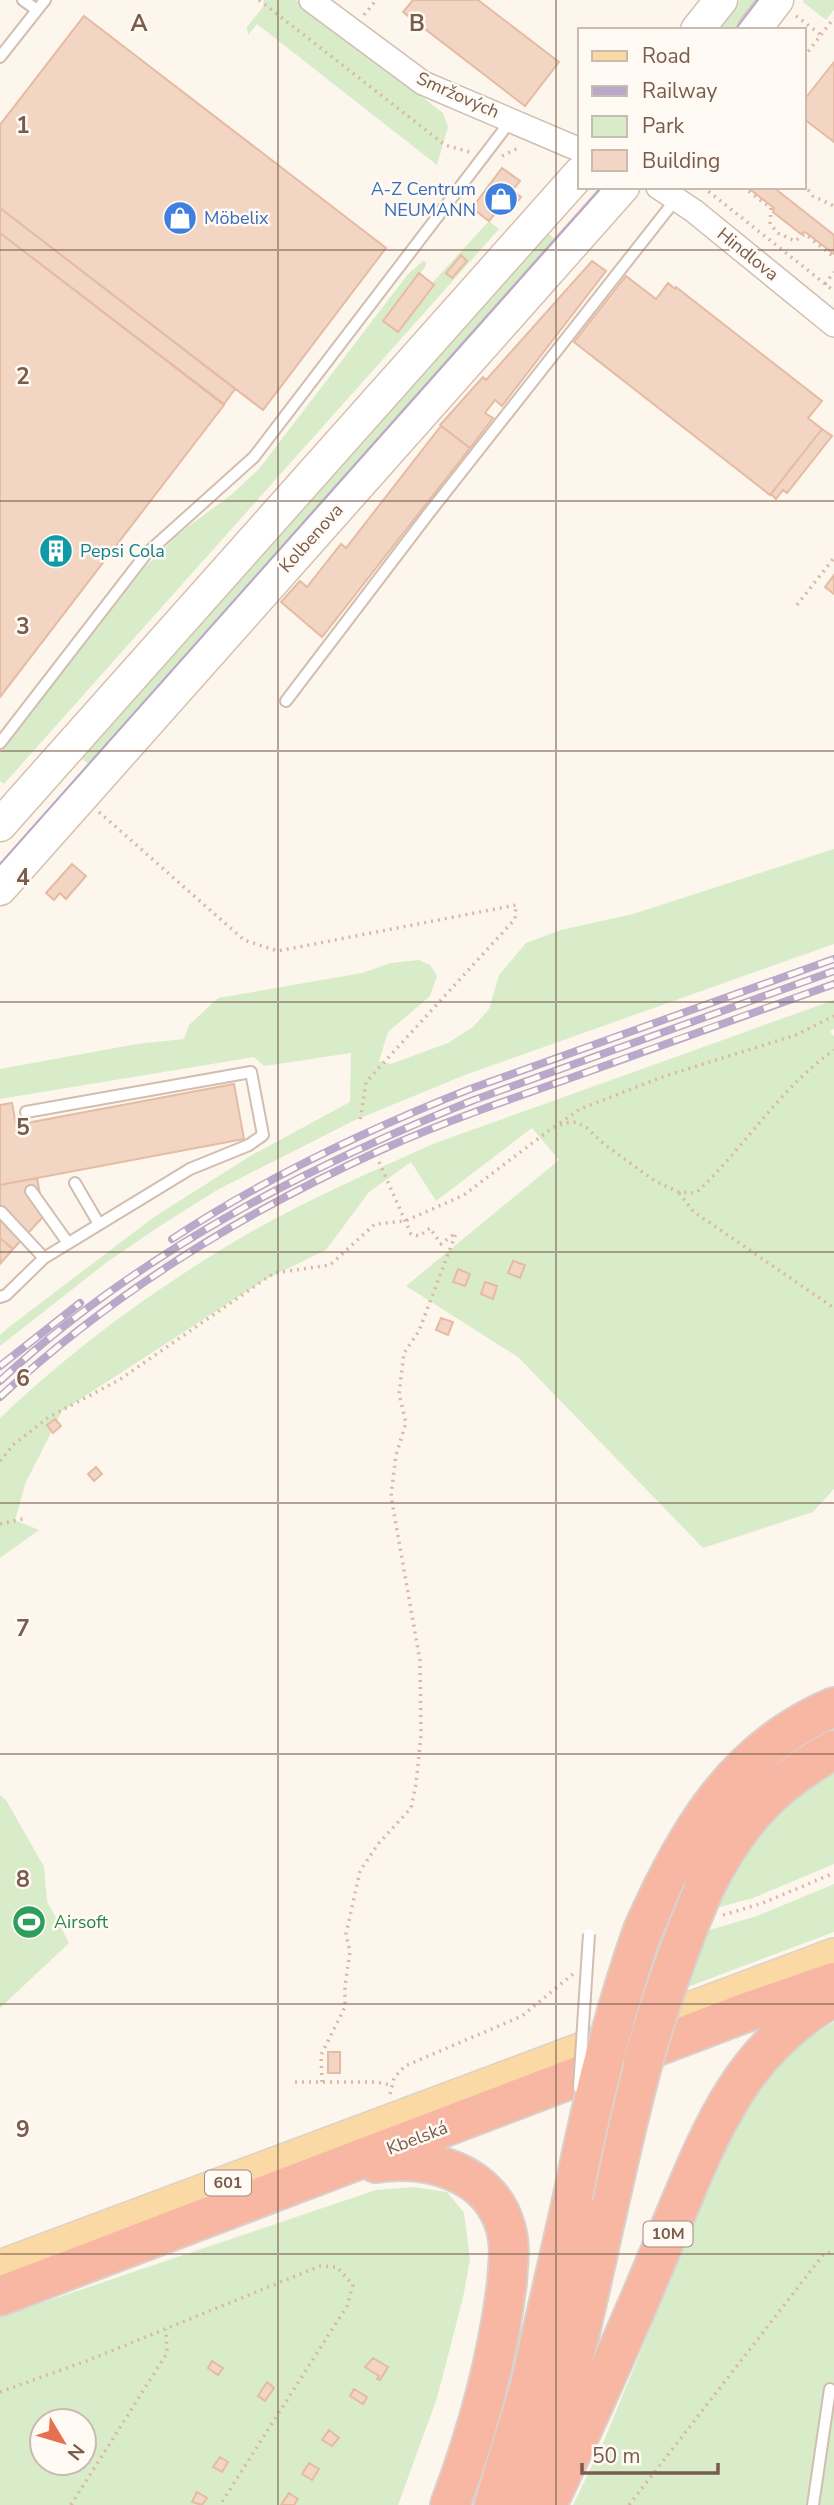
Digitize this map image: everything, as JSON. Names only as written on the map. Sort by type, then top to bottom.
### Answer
[{"type":"highway","points":[[494,2505],[530,2386],[593,2095],[620,1993],[643,1930],[676,1859],[715,1798],[772,1742],[834,1707]]},
{"type":"highway","points":[[524,2505],[559,2408],[581,2329],[629,2113],[681,1941],[713,1870],[741,1824],[778,1786],[834,1750]]},
{"type":"highway","name":"Kbelská","points":[[0,2295],[747,2012],[834,1982]]},
{"type":"highway","name":"10M","points":[[547,2505],[606,2380],[704,2149],[728,2100],[752,2066],[779,2036],[807,2013],[834,1997]]},
{"type":"highway","points":[[299,2182],[379,2163],[429,2163],[468,2178],[488,2195],[502,2217],[510,2254],[499,2336],[486,2391],[450,2505]]},
{"type":"main road","points":[[699,28],[722,0]]},
{"type":"main road","points":[[756,28],[783,5]]},
{"type":"main road","points":[[0,825],[578,175]]},
{"type":"main road","name":"Kolbenova","points":[[0,889],[620,189]]},
{"type":"main road","name":"Kbelská","points":[[0,2268],[834,1956]]},
{"type":"street","name":"Smržových","points":[[311,0],[423,83],[578,149]]},
{"type":"street","name":"Hindlova","points":[[667,193],[757,260],[834,325]]},
{"type":"lane","points":[[23,0],[37,10]]},
{"type":"lane","points":[[0,57],[5,41],[45,0]]},
{"type":"lane","points":[[0,743],[146,554],[254,457],[512,119]]},
{"type":"lane","points":[[286,701],[667,193]]},
{"type":"lane","points":[[0,1297],[6,1295],[44,1258],[68,1243],[190,1170],[249,1145],[263,1135],[251,1072],[26,1112]]},
{"type":"lane","points":[[75,1184],[99,1224]]},
{"type":"lane","points":[[31,1191],[68,1243]]},
{"type":"lane","points":[[1,1212],[44,1258]]},
{"type":"lane","points":[[578,2106],[589,1934]]},
{"type":"lane","points":[[573,2196],[577,2119]]},
{"type":"lane","points":[[813,2505],[830,2389]]},
{"type":"path","points":[[259,0],[445,145],[498,161],[520,148],[532,147]]},
{"type":"path","points":[[369,9],[376,0]]},
{"type":"path","points":[[783,5],[821,35]]},
{"type":"path","points":[[806,54],[834,19]]},
{"type":"path","points":[[806,187],[813,196],[834,205]]},
{"type":"path","points":[[706,189],[834,290]]},
{"type":"path","points":[[746,189],[771,208],[770,224],[778,233],[795,241],[805,234],[834,257]]},
{"type":"path","points":[[825,284],[834,272]]},
{"type":"path","points":[[797,605],[834,558]]},
{"type":"path","points":[[82,796],[244,940],[278,951],[516,905],[515,919],[366,1082],[360,1121]]},
{"type":"path","points":[[0,1461],[14,1444],[49,1417],[119,1381],[275,1273],[330,1265],[375,1224],[405,1221],[464,1195],[580,1109],[665,1076],[796,1035],[834,1016]]},
{"type":"path","points":[[552,1128],[576,1122],[655,1181],[678,1192],[696,1194],[719,1172],[812,1065],[834,1050]]},
{"type":"path","points":[[323,2082],[321,2055],[345,2007],[350,1952],[346,1934],[360,1871],[378,1844],[411,1808],[416,1784],[421,1735],[420,1661],[391,1496],[396,1455],[406,1423],[399,1394],[404,1353],[419,1331],[456,1233],[441,1244],[430,1228],[419,1236],[411,1234],[379,1162]]},
{"type":"path","points":[[678,1192],[694,1212],[834,1308]]},
{"type":"path","points":[[0,1524],[27,1518]]},
{"type":"path","points":[[295,2082],[376,2082],[391,2085]]},
{"type":"path","points":[[629,2505],[823,2255],[834,2251]]},
{"type":"path","points":[[0,2392],[166,2329],[320,2266],[337,2267],[353,2285],[348,2306],[220,2505]]},
{"type":"path","points":[[71,2505],[167,2353],[166,2329]]},
{"type":"green space","points":[[264,0],[296,0],[443,113],[448,127],[437,165],[257,24],[248,35],[247,27],[263,7]]},
{"type":"green space","points":[[740,0],[765,0],[743,28],[719,28]]},
{"type":"green space","points":[[834,0],[834,10],[826,20],[803,2]]},
{"type":"green space","points":[[489,221],[499,229],[4,784],[0,781],[0,753],[145,567],[182,531],[231,495],[259,469],[408,274],[423,261],[426,262],[426,266],[383,320],[398,332],[434,285],[432,283]]},
{"type":"green space","points":[[545,230],[559,243],[94,769],[78,755]]},
{"type":"green space","points":[[834,849],[834,944],[465,1075],[353,1121],[217,1190],[160,1226],[107,1262],[0,1346],[0,1335],[9,1327],[154,1217],[252,1155],[350,1102],[351,1053],[264,1066],[254,1057],[0,1099],[0,1069],[137,1044],[184,1039],[189,1025],[218,998],[362,973],[391,963],[419,960],[430,965],[437,976],[430,996],[388,1032],[379,1061],[391,1064],[448,1043],[473,1027],[489,1009],[499,975],[526,943],[561,930],[633,914]]},
{"type":"green space","points":[[834,1000],[834,1029],[830,1031],[834,1037],[834,1489],[813,1512],[703,1548],[518,1357],[406,1286],[559,1160],[532,1128],[436,1201],[411,1162],[369,1192],[326,1250],[264,1280],[62,1411],[26,1482],[15,1520],[39,1530],[0,1558],[0,1418],[86,1344],[178,1277],[288,1212],[433,1144]]},
{"type":"green space","points":[[834,1765],[834,1864],[753,1898],[716,1908],[751,1835]]},
{"type":"green space","name":"Airsoft","points":[[0,1795],[6,1800],[44,1867],[47,1901],[69,1943],[0,2008]]},
{"type":"green space","points":[[834,1884],[834,1932],[685,1988],[706,1931],[757,1916]]},
{"type":"green space","points":[[834,2022],[834,2389],[827,2389],[807,2505],[573,2505],[603,2443],[745,2107],[799,2044]]},
{"type":"green space","points":[[414,2187],[447,2192],[464,2213],[470,2259],[463,2298],[437,2398],[398,2505],[0,2505],[0,2317],[376,2190]]},
{"type":"green space","points":[[834,2399],[834,2505],[818,2505]]},
{"type":"building","points":[[413,0],[478,0],[559,62],[525,106],[403,12]]},
{"type":"building","name":"Möbelix","points":[[84,16],[386,248],[263,410],[0,208],[0,125]]},
{"type":"building","points":[[834,62],[834,142],[806,121],[806,97]]},
{"type":"building","points":[[502,168],[520,181],[512,191],[521,197],[510,211],[502,205],[489,221],[472,208]]},
{"type":"building","points":[[750,189],[776,189],[834,235],[834,254],[805,232],[801,234],[773,212],[774,208]]},
{"type":"building","points":[[0,208],[235,389],[224,404],[0,233]]},
{"type":"building","name":"Pepsi Cola","points":[[0,233],[224,405],[0,697]]},
{"type":"building","points":[[461,255],[467,261],[452,278],[446,273]]},
{"type":"building","points":[[592,261],[606,271],[502,406],[495,400],[485,413],[493,418],[470,448],[440,425],[483,377],[486,380]]},
{"type":"building","points":[[419,273],[434,285],[398,332],[383,321]]},
{"type":"building","points":[[626,276],[656,299],[668,283],[675,289],[676,287],[822,401],[808,418],[822,429],[770,495],[574,342]]},
{"type":"building","points":[[441,426],[470,448],[322,637],[281,602],[300,581],[307,587],[341,544],[346,548]]},
{"type":"building","points":[[822,429],[832,436],[787,493],[783,490],[776,499],[771,494]]},
{"type":"building","points":[[834,575],[834,594],[825,587]]},
{"type":"building","points":[[72,864],[86,876],[66,899],[60,893],[54,900],[46,893]]},
{"type":"building","points":[[234,1084],[244,1139],[0,1185],[0,1105],[12,1103],[16,1125]]},
{"type":"building","points":[[37,1178],[44,1216],[13,1249],[0,1238],[0,1185]]},
{"type":"building","points":[[0,1238],[13,1249],[0,1264]]},
{"type":"building","points":[[513,1261],[525,1265],[520,1278],[508,1273]]},
{"type":"building","points":[[458,1269],[470,1274],[465,1286],[453,1282]]},
{"type":"building","points":[[485,1282],[497,1286],[493,1299],[481,1294]]},
{"type":"building","points":[[441,1318],[453,1322],[448,1335],[436,1330]]},
{"type":"building","points":[[55,1419],[61,1426],[53,1433],[47,1425]]},
{"type":"building","points":[[96,1467],[102,1474],[94,1481],[88,1474]]},
{"type":"building","points":[[328,2052],[340,2052],[340,2073],[328,2073]]},
{"type":"building","points":[[373,2358],[388,2367],[380,2380],[377,2379],[379,2376],[365,2367]]},
{"type":"building","points":[[212,2361],[223,2368],[218,2375],[208,2368]]},
{"type":"building","points":[[267,2382],[274,2388],[265,2401],[258,2396]]},
{"type":"building","points":[[354,2389],[367,2397],[363,2404],[350,2396]]},
{"type":"building","points":[[329,2430],[339,2438],[332,2446],[322,2440]]},
{"type":"building","points":[[220,2457],[228,2462],[222,2472],[213,2467]]},
{"type":"building","points":[[309,2463],[319,2469],[312,2480],[302,2474]]},
{"type":"building","points":[[197,2492],[207,2498],[202,2505],[192,2502]]},
{"type":"building","points":[[289,2493],[298,2499],[294,2505],[281,2505]]},
{"type":"tram line","points":[[737,28],[758,0]]},
{"type":"tram line","points":[[0,864],[600,189]]},
{"type":"railway","points":[[172,1239],[317,1156],[431,1105],[834,959]]},
{"type":"railway","points":[[0,1381],[52,1336],[165,1255],[224,1219],[347,1155],[474,1100],[834,971]]},
{"type":"railway","points":[[0,1397],[43,1359],[133,1290],[230,1228],[330,1174],[381,1150],[504,1101],[834,984]]},
{"type":"railway","points":[[0,1366],[80,1303]]},
{"type":"place","name":"A-Z Centrum NEUMANN","points":[[501,199]]},
{"type":"place","name":"Möbelix","points":[[180,218]]},
{"type":"place","name":"Pepsi Cola","points":[[56,551]]},
{"type":"place","name":"Airsoft","points":[[29,1922]]}]
